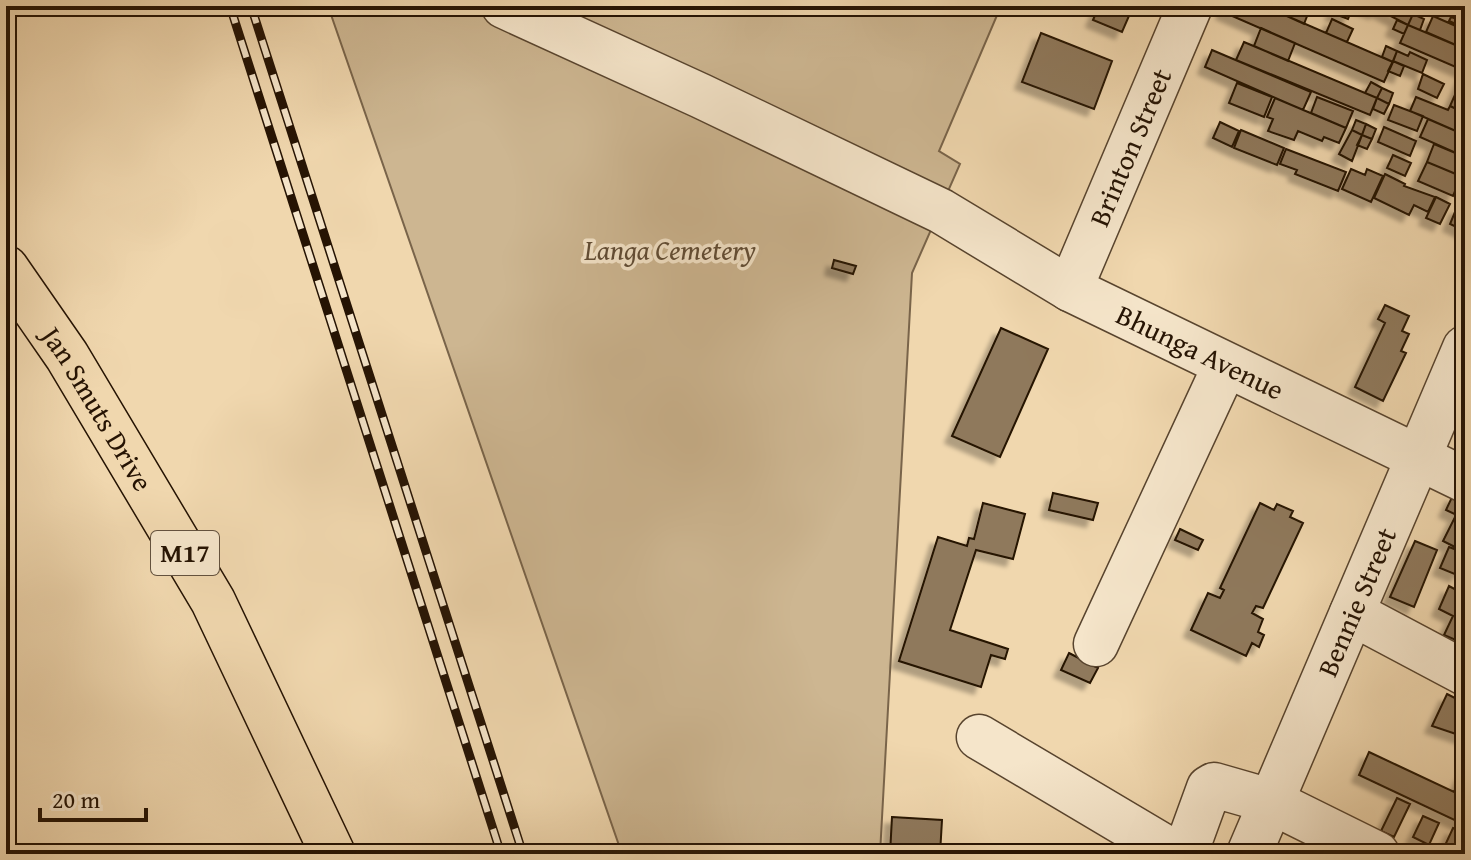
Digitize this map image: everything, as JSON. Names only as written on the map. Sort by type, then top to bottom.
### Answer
[{"type":"main road","name":"Jan Smuts Drive","points":[[6,268],[67,356],[213,601],[333,854]]},
{"type":"street","name":"Bhunga Avenue","points":[[504,6],[941,211],[1070,289],[1465,480]]},
{"type":"street","name":"Brinton Street","points":[[1070,289],[1190,6]]},
{"type":"street","name":"Bennie Street","points":[[1249,854],[1465,348]]},
{"type":"street","points":[[1096,644],[1225,366]]},
{"type":"street","points":[[1352,613],[1465,673]]},
{"type":"street","points":[[979,737],[1176,854]]},
{"type":"street","points":[[1185,854],[1209,788],[1214,785],[1270,801],[1377,854]]},
{"type":"green space","name":"Langa Cemetery","points":[[328,6],[1001,6],[939,151],[960,164],[912,273],[880,854],[622,854]]},
{"type":"building","points":[[1099,6],[1126,6],[1132,9],[1122,32],[1093,20]]},
{"type":"building","points":[[1226,6],[1264,6],[1393,62],[1384,82],[1223,12]]},
{"type":"building","points":[[1270,6],[1311,6],[1304,24]]},
{"type":"building","points":[[1336,6],[1353,6],[1348,19],[1332,13]]},
{"type":"building","points":[[1360,6],[1397,6],[1400,14],[1401,9],[1413,14],[1408,25],[1377,9],[1376,12]]},
{"type":"building","points":[[1434,6],[1457,6],[1453,16]]},
{"type":"building","points":[[1459,6],[1465,6],[1465,28],[1449,21],[1451,17],[1454,18]]},
{"type":"building","points":[[1413,14],[1424,19],[1420,30],[1408,25]]},
{"type":"building","points":[[1433,16],[1465,30],[1465,49],[1426,32]]},
{"type":"building","points":[[1332,19],[1353,29],[1347,42],[1326,33]]},
{"type":"building","points":[[1397,20],[1408,25],[1404,34],[1393,29]]},
{"type":"building","points":[[1408,25],[1465,49],[1465,71],[1400,43]]},
{"type":"building","points":[[1261,28],[1295,43],[1288,61],[1254,46]]},
{"type":"building","points":[[1041,33],[1112,61],[1094,109],[1022,82]]},
{"type":"building","points":[[1244,42],[1377,98],[1370,115],[1236,60]]},
{"type":"building","points":[[1386,46],[1397,51],[1393,62],[1382,57]]},
{"type":"building","points":[[1212,50],[1311,92],[1303,110],[1205,67]]},
{"type":"building","points":[[1397,51],[1408,56],[1410,52],[1427,60],[1422,73],[1393,61]]},
{"type":"building","points":[[1393,61],[1404,66],[1400,76],[1388,71]]},
{"type":"building","points":[[1465,72],[1465,91],[1458,88]]},
{"type":"building","points":[[1423,74],[1444,84],[1437,98],[1418,89]]},
{"type":"building","points":[[1371,82],[1382,88],[1377,98],[1365,93]]},
{"type":"building","points":[[1237,83],[1272,97],[1264,117],[1229,103]]},
{"type":"building","points":[[1382,88],[1393,93],[1389,104],[1377,98]]},
{"type":"building","points":[[1458,88],[1465,91],[1465,113],[1450,106]]},
{"type":"building","points":[[1317,97],[1353,111],[1346,128],[1311,113]]},
{"type":"building","points":[[1416,97],[1448,110],[1450,106],[1465,113],[1465,135],[1410,111]]},
{"type":"building","points":[[1275,98],[1346,128],[1339,143],[1324,137],[1322,141],[1298,131],[1294,140],[1268,131],[1273,119],[1267,117]]},
{"type":"building","points":[[1377,98],[1389,104],[1384,114],[1373,109]]},
{"type":"building","points":[[1394,105],[1423,116],[1417,131],[1388,120]]},
{"type":"building","points":[[1428,119],[1465,135],[1465,157],[1420,137]]},
{"type":"building","points":[[1356,120],[1366,124],[1362,135],[1352,130]]},
{"type":"building","points":[[1220,122],[1239,131],[1232,147],[1213,138]]},
{"type":"building","points":[[1366,124],[1376,129],[1372,139],[1362,135]]},
{"type":"building","points":[[1384,127],[1416,141],[1410,156],[1378,142]]},
{"type":"building","points":[[1241,130],[1284,148],[1277,165],[1234,148]]},
{"type":"building","points":[[1352,130],[1362,135],[1352,161],[1339,154]]},
{"type":"building","points":[[1362,135],[1372,139],[1367,149],[1357,145]]},
{"type":"building","points":[[1434,144],[1465,157],[1465,178],[1427,162]]},
{"type":"building","points":[[1286,149],[1346,172],[1338,191],[1295,174],[1297,170],[1280,164]]},
{"type":"building","points":[[1393,155],[1411,163],[1405,176],[1387,168]]},
{"type":"building","points":[[1427,162],[1461,176],[1453,196],[1418,181]]},
{"type":"building","points":[[1351,169],[1365,175],[1367,169],[1383,176],[1371,202],[1342,189]]},
{"type":"building","points":[[1385,174],[1404,186],[1435,197],[1428,212],[1414,205],[1409,215],[1374,198]]},
{"type":"building","points":[[1436,197],[1450,204],[1440,224],[1426,218]]},
{"type":"building","points":[[1457,207],[1465,210],[1465,231],[1450,224]]},
{"type":"building","points":[[834,260],[856,266],[853,274],[832,268]]},
{"type":"building","points":[[1385,305],[1409,316],[1402,331],[1409,334],[1401,351],[1406,353],[1383,401],[1355,387],[1385,323],[1378,319]]},
{"type":"building","points":[[1001,328],[1048,349],[1000,457],[952,436]]},
{"type":"building","points":[[1053,493],[1098,503],[1093,520],[1049,510]]},
{"type":"building","points":[[1453,495],[1465,501],[1465,519],[1446,510]]},
{"type":"building","points":[[983,503],[1025,514],[1013,559],[976,550],[950,630],[1008,649],[1005,659],[991,655],[981,687],[899,661],[938,537],[967,546],[969,538],[974,539]]},
{"type":"building","points":[[1260,503],[1274,510],[1277,504],[1293,511],[1290,517],[1303,523],[1263,608],[1256,606],[1252,613],[1263,619],[1258,632],[1264,635],[1259,647],[1252,643],[1246,656],[1191,630],[1208,593],[1220,598],[1224,590],[1220,588]]},
{"type":"building","points":[[1455,517],[1465,522],[1465,540],[1461,550],[1443,541]]},
{"type":"building","points":[[1180,529],[1203,540],[1198,550],[1175,540]]},
{"type":"building","points":[[1415,541],[1437,550],[1414,607],[1390,597]]},
{"type":"building","points":[[1449,547],[1465,553],[1465,571],[1459,569],[1457,575],[1440,568]]},
{"type":"building","points":[[1465,580],[1465,626],[1458,641],[1444,635],[1453,616],[1439,609],[1449,586],[1460,592]]},
{"type":"building","points":[[1069,653],[1098,668],[1090,683],[1061,670]]},
{"type":"building","points":[[1447,694],[1465,703],[1465,737],[1432,726]]},
{"type":"building","points":[[1369,752],[1454,792],[1465,774],[1465,825],[1359,775]]},
{"type":"building","points":[[1397,798],[1410,804],[1394,837],[1381,831]]},
{"type":"building","points":[[1423,816],[1439,823],[1429,845],[1413,837]]},
{"type":"building","points":[[892,817],[942,820],[940,854],[890,854]]},
{"type":"building","points":[[1453,828],[1465,833],[1465,842],[1459,854],[1441,854]]},
{"type":"railway","points":[[230,6],[501,854]]},
{"type":"railway","points":[[251,6],[523,854]]}]
